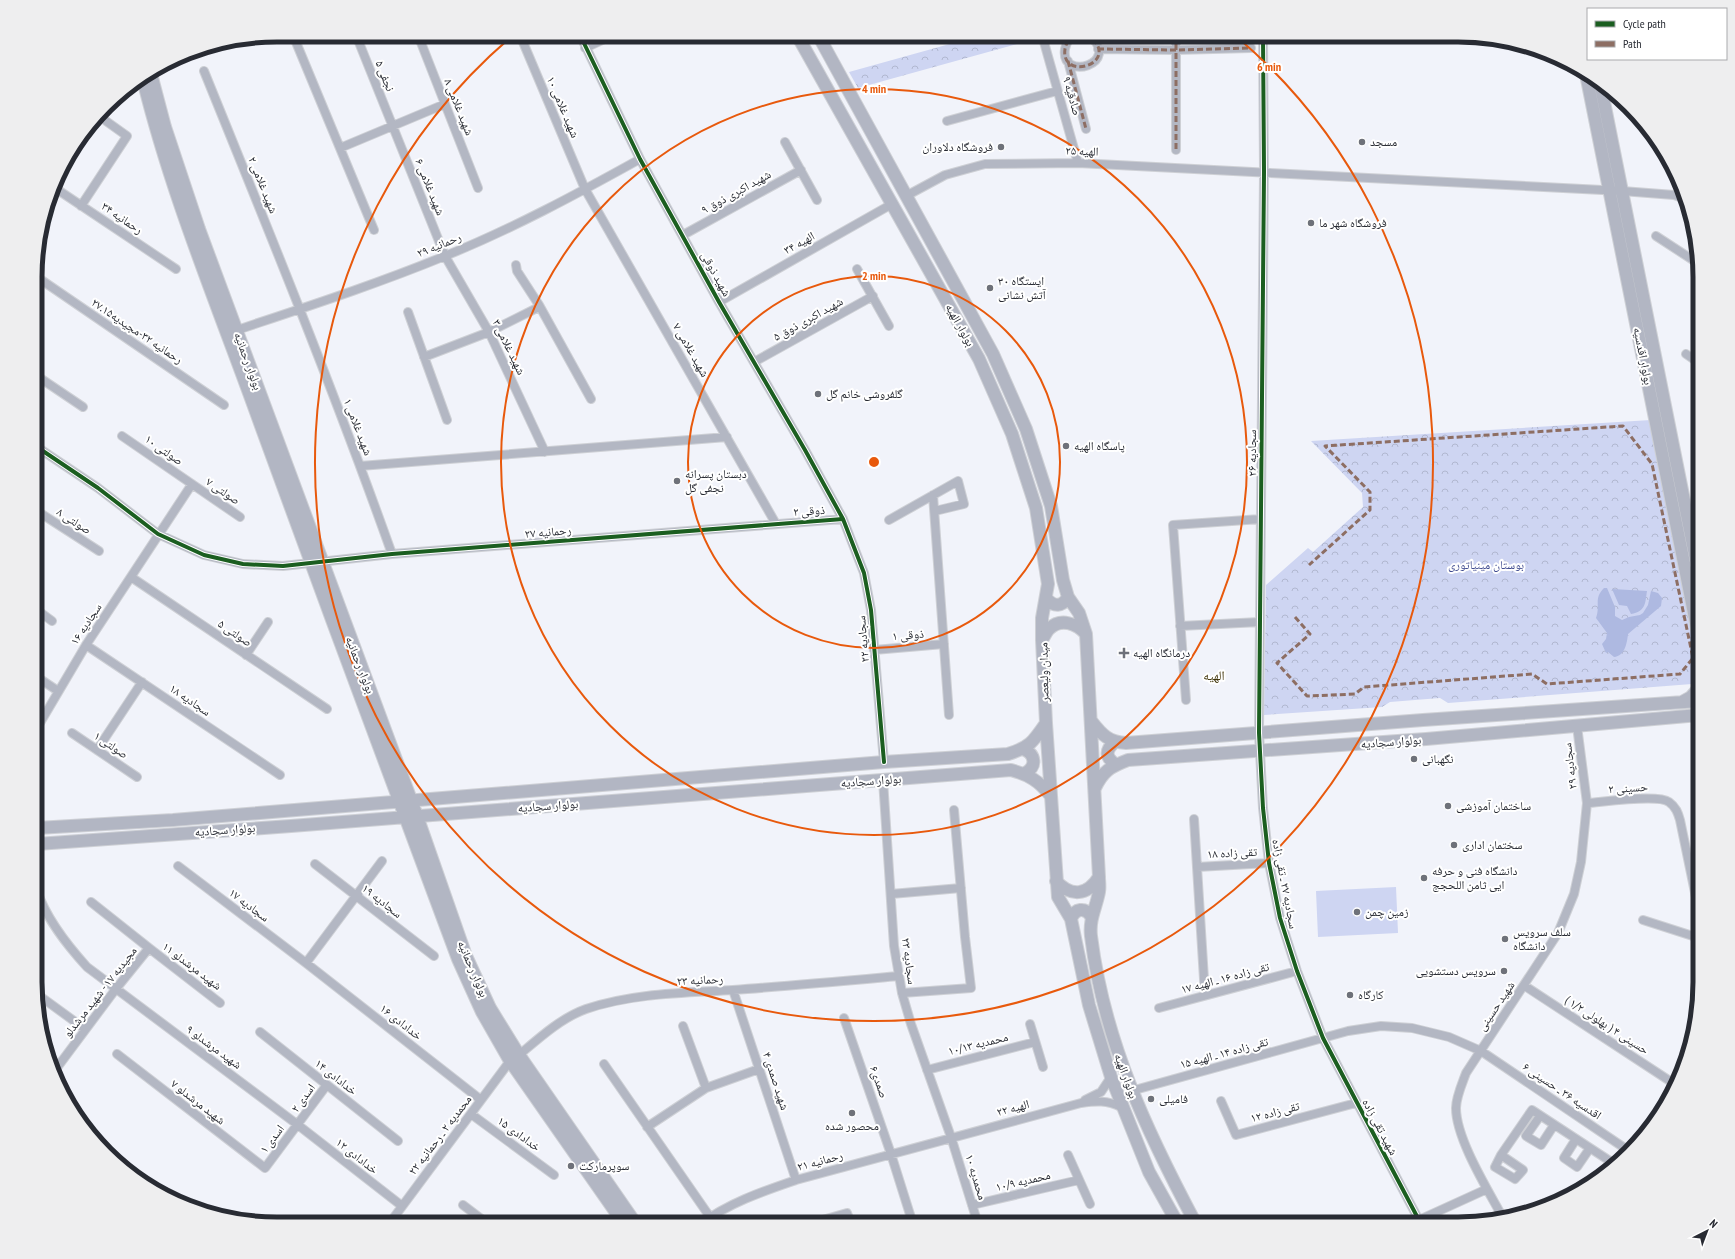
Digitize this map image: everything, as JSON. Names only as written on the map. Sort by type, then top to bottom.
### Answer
[{"type":"main road","name":"بولوار الهیه","points":[[801,42],[979,360],[1012,434],[1036,508],[1048,584],[1047,599],[1042,618],[1042,640]]},
{"type":"main road","name":"بولوار الهیه","points":[[822,42],[993,354],[1026,429],[1051,506],[1063,580],[1068,597],[1079,613],[1086,634]]},
{"type":"main road","name":"بولوار رحمانیه","points":[[152,78],[164,127],[232,332],[316,562],[404,816],[458,959],[482,1012],[619,1217]]},
{"type":"main road","name":"بولوار اقدسیه","points":[[1587,81],[1693,604]]},
{"type":"main road","name":"بولوار رحمانیه","points":[[144,83],[155,128],[193,239],[232,332]]},
{"type":"main road","name":"بولوار اقدسیه","points":[[1602,92],[1693,541]]},
{"type":"main road","points":[[892,204],[906,196]]},
{"type":"main road","name":"بولوار رحمانیه","points":[[316,562],[411,800],[466,956],[514,1058],[631,1217]]},
{"type":"main road","points":[[1047,599],[1051,604],[1058,606],[1064,603],[1068,597]]},
{"type":"main road","name":"میدان ولیعصر","points":[[1071,919],[1058,897],[1056,881],[1042,640],[1049,629],[1056,624],[1072,624],[1079,627],[1086,634]]},
{"type":"main road","points":[[1086,634],[1092,722],[1099,877],[1099,891],[1091,916]]},
{"type":"main road","points":[[1682,702],[1693,695]]},
{"type":"main road","name":"بولوار سجادیه","points":[[1115,742],[1126,744],[1423,720],[1693,701]]},
{"type":"main road","name":"بولوار سجادیه","points":[[1095,788],[1102,774],[1116,765],[1128,760],[1260,752],[1693,716]]},
{"type":"main road","points":[[1092,722],[1101,734],[1115,742],[1109,747],[1107,754],[1110,760],[1116,765]]},
{"type":"main road","name":"بولوار سجادیه","points":[[42,828],[112,822],[173,820],[399,800],[884,762],[1008,754],[1023,749],[1034,740],[1046,724]]},
{"type":"main road","points":[[1023,749],[1032,755],[1034,761],[1030,771],[1025,774]]},
{"type":"main road","name":"بولوار سجادیه","points":[[42,844],[1011,770],[1025,774],[1041,784],[1050,795]]},
{"type":"main road","points":[[1056,881],[1063,889],[1068,891],[1084,892],[1093,886],[1099,877]]},
{"type":"main road","points":[[1071,919],[1073,913],[1077,910],[1083,909],[1088,911],[1091,916]]},
{"type":"main road","name":"بولوار الهیه","points":[[1091,916],[1091,935],[1101,992],[1116,1046],[1131,1091],[1164,1165],[1192,1217]]},
{"type":"main road","name":"بولوار الهیه","points":[[1071,919],[1089,1005],[1110,1077],[1149,1172],[1174,1217]]},
{"type":"street","points":[[296,42],[374,230]]},
{"type":"street","name":"نجفی ۵","points":[[359,42],[392,126]]},
{"type":"street","name":"شهید غلامی ۸","points":[[421,42],[478,188]]},
{"type":"street","name":"شهید غلامی ۱۰","points":[[523,42],[585,189]]},
{"type":"street","name":"شهید ذوقی","points":[[583,42],[640,159],[719,302],[805,450],[843,519]]},
{"type":"street","points":[[585,48],[598,42]]},
{"type":"street","name":"صادقیه ۹","points":[[1044,42],[1078,163]]},
{"type":"street","points":[[1068,42],[1064,52],[1068,61],[1086,130]]},
{"type":"street","points":[[1068,61],[1074,66],[1083,68],[1091,65],[1097,58],[1098,49],[1096,42]]},
{"type":"street","points":[[1176,42],[1176,150]]},
{"type":"street","name":"سجادیه ۲۶","points":[[1259,733],[1264,172],[1263,42]]},
{"type":"street","points":[[1098,49],[1175,50],[1251,48]]},
{"type":"street","name":"شهید غلامی ۲","points":[[204,71],[300,309]]},
{"type":"street","points":[[947,120],[1057,90]]},
{"type":"street","points":[[340,148],[445,104]]},
{"type":"street","points":[[81,206],[128,136],[106,121]]},
{"type":"street","name":"شهید غلامی ۶","points":[[392,126],[445,256]]},
{"type":"street","points":[[785,142],[817,200]]},
{"type":"street","name":"رحمانیه ۲۹","points":[[232,332],[445,256],[498,233],[640,159]]},
{"type":"street","name":"الهیه ۲۵","points":[[906,196],[945,175],[985,164],[1078,163],[1609,190],[1674,195],[1679,197]]},
{"type":"street","name":"شهید اکبری ذوق ۹","points":[[683,236],[801,170]]},
{"type":"street","name":"شهید غلامی ۷","points":[[585,189],[776,524]]},
{"type":"street","name":"رحمانیه ۳۴","points":[[59,190],[176,269]]},
{"type":"street","name":"الهیه ۳۴","points":[[719,302],[892,204]]},
{"type":"street","points":[[1656,236],[1692,259]]},
{"type":"street","name":"شهید غلامی ۳","points":[[445,256],[489,332],[545,452]]},
{"type":"street","points":[[516,265],[517,271],[591,399]]},
{"type":"street","points":[[857,269],[889,326]]},
{"type":"street","name":"رحمانیه ۳۲-مجیدیه۲۷.۱۵","points":[[42,280],[224,405]]},
{"type":"street","name":"شهید اکبری ذوق ۵","points":[[754,362],[873,296]]},
{"type":"street","points":[[424,357],[489,332],[539,307]]},
{"type":"street","name":"شهید غلامی ۱","points":[[300,309],[392,554]]},
{"type":"street","points":[[408,312],[447,420]]},
{"type":"street","points":[[1686,354],[1693,358]]},
{"type":"street","points":[[42,379],[83,407]]},
{"type":"street","name":"صولتی ۱۰","points":[[122,436],[192,484]]},
{"type":"street","points":[[360,466],[727,438]]},
{"type":"street","name":"رحمانیه ۲۷","points":[[42,450],[98,488],[158,534],[204,555],[243,564],[283,566],[392,554],[776,524]]},
{"type":"street","points":[[889,520],[958,481],[964,504],[935,511]]},
{"type":"street","name":"صولتی ۷","points":[[192,484],[240,517]]},
{"type":"street","name":"سجادیه ۱۶","points":[[42,719],[86,645],[192,484]]},
{"type":"street","points":[[933,495],[949,715]]},
{"type":"street","name":"صولتی ۸","points":[[42,514],[99,551]]},
{"type":"street","name":"ذوقی ۲","points":[[776,524],[843,519]]},
{"type":"street","name":"سجادیه ۲۲","points":[[843,519],[864,573],[871,610],[884,762]]},
{"type":"street","points":[[1186,700],[1173,525],[1261,519]]},
{"type":"street","name":"صولتی ۵","points":[[131,577],[327,709]]},
{"type":"street","points":[[42,614],[52,621]]},
{"type":"street","points":[[246,655],[268,622]]},
{"type":"street","points":[[1180,626],[1260,622]]},
{"type":"street","name":"ذوقی ۱","points":[[874,650],[944,644]]},
{"type":"street","name":"سجادیه ۱۸","points":[[86,645],[280,775]]},
{"type":"street","points":[[42,680],[58,691]]},
{"type":"street","points":[[97,750],[142,682]]},
{"type":"street","name":"سجادیه ۲۹","points":[[1577,726],[1587,803]]},
{"type":"street","name":"صولتی ۱","points":[[72,733],[137,777]]},
{"type":"street","name":"سجادیه ۲۷ ـ تقی زاده","points":[[1259,733],[1263,808],[1269,863],[1280,918],[1297,971],[1323,1038]]},
{"type":"street","name":"سجادیه ۲۳","points":[[883,780],[894,946],[902,993],[951,1137]]},
{"type":"street","name":"حسینی ۲","points":[[1587,803],[1650,799],[1662,799],[1669,802],[1677,810],[1693,880]]},
{"type":"street","name":"شهید حسینی","points":[[1500,1213],[1487,1189],[1458,1125],[1456,1108],[1460,1089],[1466,1073],[1525,986],[1558,933],[1574,894],[1580,862],[1587,803]]},
{"type":"street","points":[[902,993],[971,988],[954,810]]},
{"type":"street","points":[[1194,819],[1205,995]]},
{"type":"street","points":[[306,963],[382,861]]},
{"type":"street","name":"تقی زاده ۱۸","points":[[1197,867],[1269,863]]},
{"type":"street","name":"سجادیه ۱۹","points":[[315,864],[434,956]]},
{"type":"street","name":"سجادیه ۱۷","points":[[178,866],[306,963]]},
{"type":"street","points":[[891,894],[961,888]]},
{"type":"street","name":"شهید مرشدلو ۹","points":[[42,901],[67,945],[87,967],[115,990],[298,1124]]},
{"type":"street","name":"شهید مرشدلو ۱۱","points":[[91,902],[220,1003]]},
{"type":"street","points":[[1643,920],[1693,936]]},
{"type":"street","name":"مجیدیه ۱۷ - شهید مرشدلو","points":[[58,1067],[115,990],[149,948]]},
{"type":"street","name":"خدادادی ۱۶","points":[[306,963],[481,1100]]},
{"type":"street","name":"تقی زاده ۱۶ ـ الهیه ۱۷","points":[[1159,1008],[1297,971]]},
{"type":"street","name":"رحمانیه ۲۳","points":[[514,1058],[551,1029],[585,1009],[624,999],[674,993],[733,990],[899,976]]},
{"type":"street","name":"حسینی ۴ ( بهلولی ۱/۲ )","points":[[1525,986],[1671,1082]]},
{"type":"street","name":"شهید صمدی ۴","points":[[733,990],[796,1180]]},
{"type":"street","points":[[43,999],[85,1030]]},
{"type":"street","name":"صمدی۶","points":[[844,1018],[891,1154],[911,1217]]},
{"type":"street","points":[[1030,1024],[1043,1067]]},
{"type":"street","points":[[683,1026],[706,1088]]},
{"type":"street","name":"تقی زاده ۱۴ ـ الهیه ۱۵","points":[[1131,1091],[1348,1031],[1381,1026],[1412,1028],[1449,1037],[1481,1051]]},
{"type":"street","name":"خدادادی ۱۴","points":[[260,1032],[326,1086],[398,1141]]},
{"type":"street","name":"شهید تقی زاده","points":[[1323,1038],[1417,1217]]},
{"type":"street","name":"محمدیه ۱۰/۱۳","points":[[927,1070],[1035,1042]]},
{"type":"street","name":"اقدسیه ۳۶ ـ حسینی ۶","points":[[1481,1051],[1624,1148]]},
{"type":"street","name":"شهید مرشدلو ۷","points":[[117,1054],[264,1168]]},
{"type":"street","name":"محمدیه ۲ ـ رحمانیه ۲۲","points":[[394,1217],[514,1058]]},
{"type":"street","points":[[604,1064],[710,1217]]},
{"type":"street","points":[[647,1127],[706,1088],[759,1070]]},
{"type":"street","points":[[1081,1103],[1101,1092],[1110,1077]]},
{"type":"street","name":"اسدی ۲","points":[[298,1124],[326,1086]]},
{"type":"street","points":[[1081,1103],[1104,1101],[1112,1102],[1122,1107]]},
{"type":"street","name":"تقی زاده ۱۲","points":[[1221,1101],[1236,1135],[1356,1103]]},
{"type":"street","name":"الهیه ۲۲","points":[[951,1137],[1081,1103]]},
{"type":"street","points":[[1501,1155],[1532,1110],[1610,1161]]},
{"type":"street","name":"خدادادی ۱۵","points":[[471,1114],[554,1175]]},
{"type":"street","points":[[1540,1116],[1526,1136],[1541,1146],[1554,1125]]},
{"type":"street","name":"اسدی ۱","points":[[264,1168],[298,1124]]},
{"type":"street","name":"خدادادی ۱۲","points":[[298,1124],[402,1206]]},
{"type":"street","name":"رحمانیه ۲۱","points":[[710,1217],[760,1192],[796,1180],[951,1137]]},
{"type":"street","name":"محمدیه ۱۰","points":[[951,1137],[976,1217]]},
{"type":"street","points":[[1576,1139],[1564,1158],[1577,1167],[1590,1148]]},
{"type":"street","points":[[1068,1155],[1090,1204]]},
{"type":"street","name":"محمدیه ۱۰/۹","points":[[972,1205],[1079,1180]]},
{"type":"street","points":[[1430,1217],[1487,1189]]},
{"type":"street","points":[[463,1205],[479,1217]]},
{"type":"street","points":[[833,1217],[847,1213],[848,1217]]},
{"type":"green space","points":[[957,42],[1025,42],[858,88],[849,72]]},
{"type":"green space","name":"بوستان مینیاتوری","points":[[1651,420],[1693,620],[1692,684],[1448,703],[1440,698],[1390,702],[1382,707],[1264,715],[1266,585],[1308,548],[1313,552],[1363,507],[1362,493],[1311,441]]},
{"type":"green space","name":"زمین چمن","points":[[1396,887],[1398,933],[1318,937],[1316,891]]},
{"type":"shaded area","points":[[1604,588],[1607,588],[1615,607],[1615,616],[1622,620],[1643,613],[1648,605],[1651,591],[1658,593],[1662,598],[1661,606],[1628,634],[1623,652],[1614,657],[1608,652],[1606,653],[1602,644],[1606,639],[1607,633],[1596,618],[1598,599]]},
{"type":"shaded area","points":[[1612,589],[1647,591],[1644,606],[1640,611],[1631,614],[1627,606],[1619,605]]},
{"type":"marked path","points":[[1068,42],[1065,49],[1066,59],[1071,65],[1079,67],[1088,65],[1095,61],[1099,54],[1098,45],[1095,42]]},
{"type":"marked path","points":[[1176,42],[1176,150]]},
{"type":"marked path","points":[[1098,49],[1175,50],[1251,48]]},
{"type":"marked path","points":[[1068,61],[1086,129]]},
{"type":"marked path","points":[[1295,617],[1310,634],[1277,663],[1307,696],[1355,694],[1364,687],[1532,674],[1547,684],[1680,674],[1693,658],[1652,464],[1623,426],[1325,446],[1370,492],[1370,510],[1309,565]]},
{"type":"cycle path","points":[[583,42],[640,159],[719,302],[805,450],[843,519],[864,573],[871,610],[884,762]]},
{"type":"cycle path","points":[[1263,42],[1264,172],[1259,733],[1263,808],[1269,863],[1280,918],[1297,971],[1323,1038],[1417,1217]]},
{"type":"cycle path","points":[[42,450],[98,488],[158,534],[204,555],[243,564],[283,566],[392,554],[843,519]]},
{"type":"place","name":"مسجد","points":[[1362,142]]},
{"type":"place","name":"فروشگاه دلاوران","points":[[1001,147]]},
{"type":"place","name":"فروشگاه شهر ما","points":[[1311,223]]},
{"type":"place","name":"ایستگاه ۳۰ آتش نشانی","points":[[990,288]]},
{"type":"place","name":"گلفروشی خانم گل","points":[[818,394]]},
{"type":"place","name":"پاسگاه الهیه","points":[[1066,446]]},
{"type":"place","name":"دبستان پسرانه نجفی گل","points":[[677,481]]},
{"type":"place","name":"درمانگاه الهیه","points":[[1124,653]]},
{"type":"place","name":"نگهبانی","points":[[1414,759]]},
{"type":"place","name":"ساختمان آموزشی","points":[[1448,806]]},
{"type":"place","name":"سختمان اداری","points":[[1454,845]]},
{"type":"place","name":"دانشگاه فنی و حرفه ایی ثامن اللحجج","points":[[1424,878]]},
{"type":"place","name":"زمین چمن","points":[[1357,912]]},
{"type":"place","name":"سلف سرویس دانشگاه","points":[[1505,939]]},
{"type":"place","name":"سرویس دستشویی","points":[[1504,971]]},
{"type":"place","name":"کارگاه","points":[[1350,995]]},
{"type":"place","name":"فامیلی","points":[[1151,1099]]},
{"type":"place","name":"محصور شده","points":[[852,1113]]},
{"type":"place","name":"سوپرمارکت","points":[[571,1166]]},
{"type":"district","name":"الهیه","points":[[1214,675]]}]
